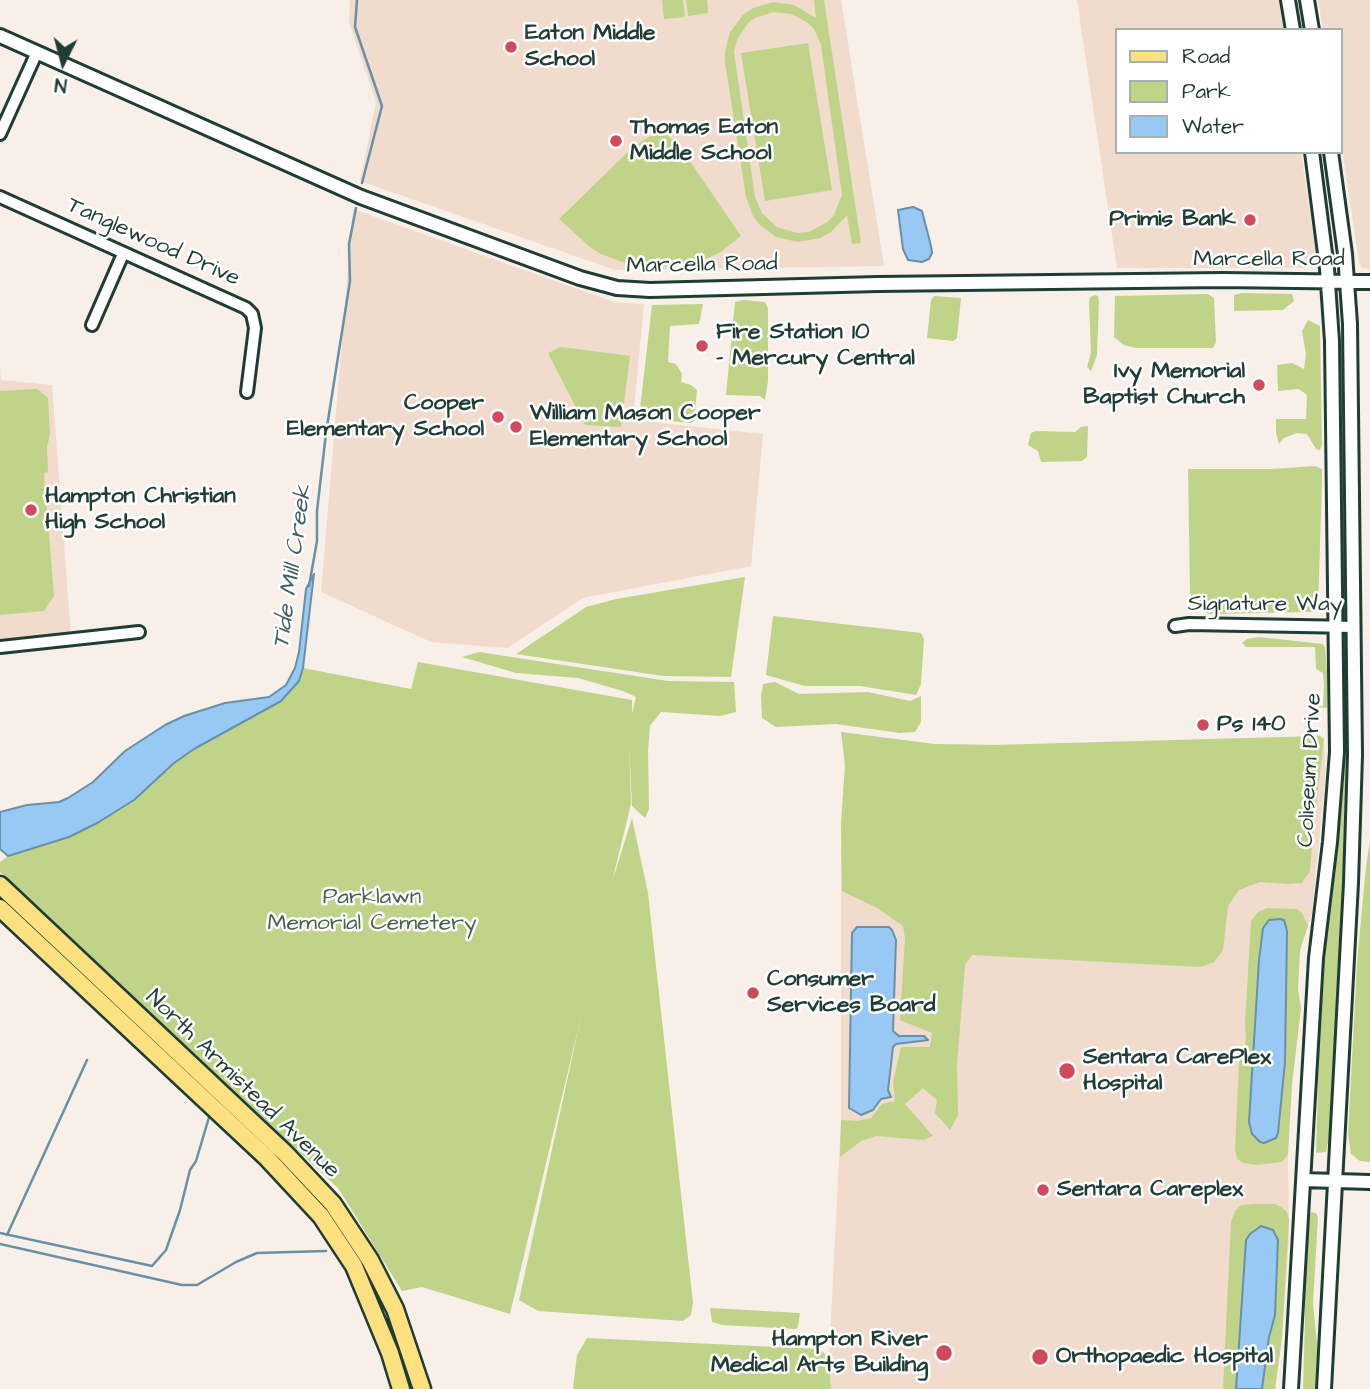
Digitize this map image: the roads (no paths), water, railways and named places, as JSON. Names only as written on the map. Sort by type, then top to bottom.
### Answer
[{"type":"main road","name":"North Armistead Avenue","points":[[0,885],[285,1153],[333,1205],[365,1250],[395,1309],[422,1389]]},
{"type":"main road","name":"North Armistead Avenue","points":[[0,908],[267,1158],[321,1216],[339,1241],[357,1274],[390,1353],[401,1389]]},
{"type":"street","points":[[1288,0],[1293,28]]},
{"type":"street","points":[[1307,0],[1312,28]]},
{"type":"street","name":"Marcella Road","points":[[0,36],[360,197],[580,278],[617,288],[650,290],[878,284],[1370,282]]},
{"type":"street","points":[[0,134],[37,52]]},
{"type":"street","name":"Coliseum Drive","points":[[1291,1389],[1316,958],[1330,842],[1337,752],[1333,389],[1328,281],[1312,154]]},
{"type":"street","name":"Coliseum Drive","points":[[1324,1389],[1355,755],[1348,282],[1331,154]]},
{"type":"street","name":"Tanglewood Drive","points":[[0,197],[238,304],[252,314],[255,328],[247,392]]},
{"type":"street","points":[[92,326],[123,254]]},
{"type":"street","name":"Signature Way","points":[[1175,626],[1354,627]]},
{"type":"street","points":[[0,647],[139,632]]},
{"type":"street","points":[[1303,1180],[1370,1182]]},
{"type":"street","points":[[1297,1273],[1301,1343],[1298,1389]]},
{"type":"water","points":[[913,207],[922,211],[931,246],[929,259],[922,262],[908,260],[903,249],[898,210]]},
{"type":"water","points":[[314,574],[303,668],[299,681],[281,701],[194,749],[174,763],[134,800],[99,822],[69,837],[8,856],[0,849],[0,812],[27,805],[59,802],[93,782],[125,751],[165,725],[225,703],[269,697],[286,685],[295,668],[306,589]]},
{"type":"water","points":[[1269,920],[1284,920],[1287,931],[1285,1062],[1278,1133],[1276,1138],[1264,1143],[1252,1134],[1249,1122],[1259,960],[1263,928]]},
{"type":"water","points":[[857,927],[889,927],[892,930],[896,940],[893,1031],[899,1036],[924,1036],[928,1040],[896,1044],[893,1047],[888,1090],[891,1097],[881,1099],[873,1110],[861,1115],[849,1108],[852,933]]},
{"type":"water","points":[[1261,1226],[1273,1230],[1278,1240],[1275,1315],[1269,1337],[1262,1389],[1236,1389],[1246,1240]]},
{"type":"waterway","name":"Tide Mill Creek","points":[[357,0],[355,27],[382,106],[362,183]]},
{"type":"waterway","name":"Tide Mill Creek","points":[[309,586],[317,541],[317,511],[326,433],[350,281],[349,244],[356,208]]},
{"type":"waterway","points":[[7,1235],[87,1060]]},
{"type":"waterway","points":[[0,1233],[152,1266],[166,1250],[210,1114]]},
{"type":"waterway","points":[[0,1244],[182,1285],[197,1285],[257,1253],[326,1251]]},
{"type":"place","name":"Eaton Middle School","points":[[511,47]]},
{"type":"place","name":"Thomas Eaton Middle School","points":[[616,141]]},
{"type":"place","name":"Primis Bank","points":[[1250,220]]},
{"type":"place","name":"Fire Station 10 - Mercury Central","points":[[702,346]]},
{"type":"place","name":"Ivy Memorial Baptist Church","points":[[1259,385]]},
{"type":"place","name":"Cooper Elementary School","points":[[498,417]]},
{"type":"place","name":"William Mason Cooper Elementary School","points":[[516,427]]},
{"type":"place","name":"Hampton Christian High School","points":[[31,510]]},
{"type":"place","name":"Ps 140","points":[[1203,725]]},
{"type":"place","name":"Consumer Services Board","points":[[753,993]]},
{"type":"place","name":"Sentara CarePlex Hospital","points":[[1067,1071]]},
{"type":"place","name":"Sentara Careplex","points":[[1043,1190]]},
{"type":"place","name":"Hampton River Medical Arts Building","points":[[944,1353]]},
{"type":"place","name":"Orthopaedic Hospital","points":[[1040,1357]]},
{"type":"park label","name":"Parklawn Memorial Cemetery","points":[[372,911]]}]
